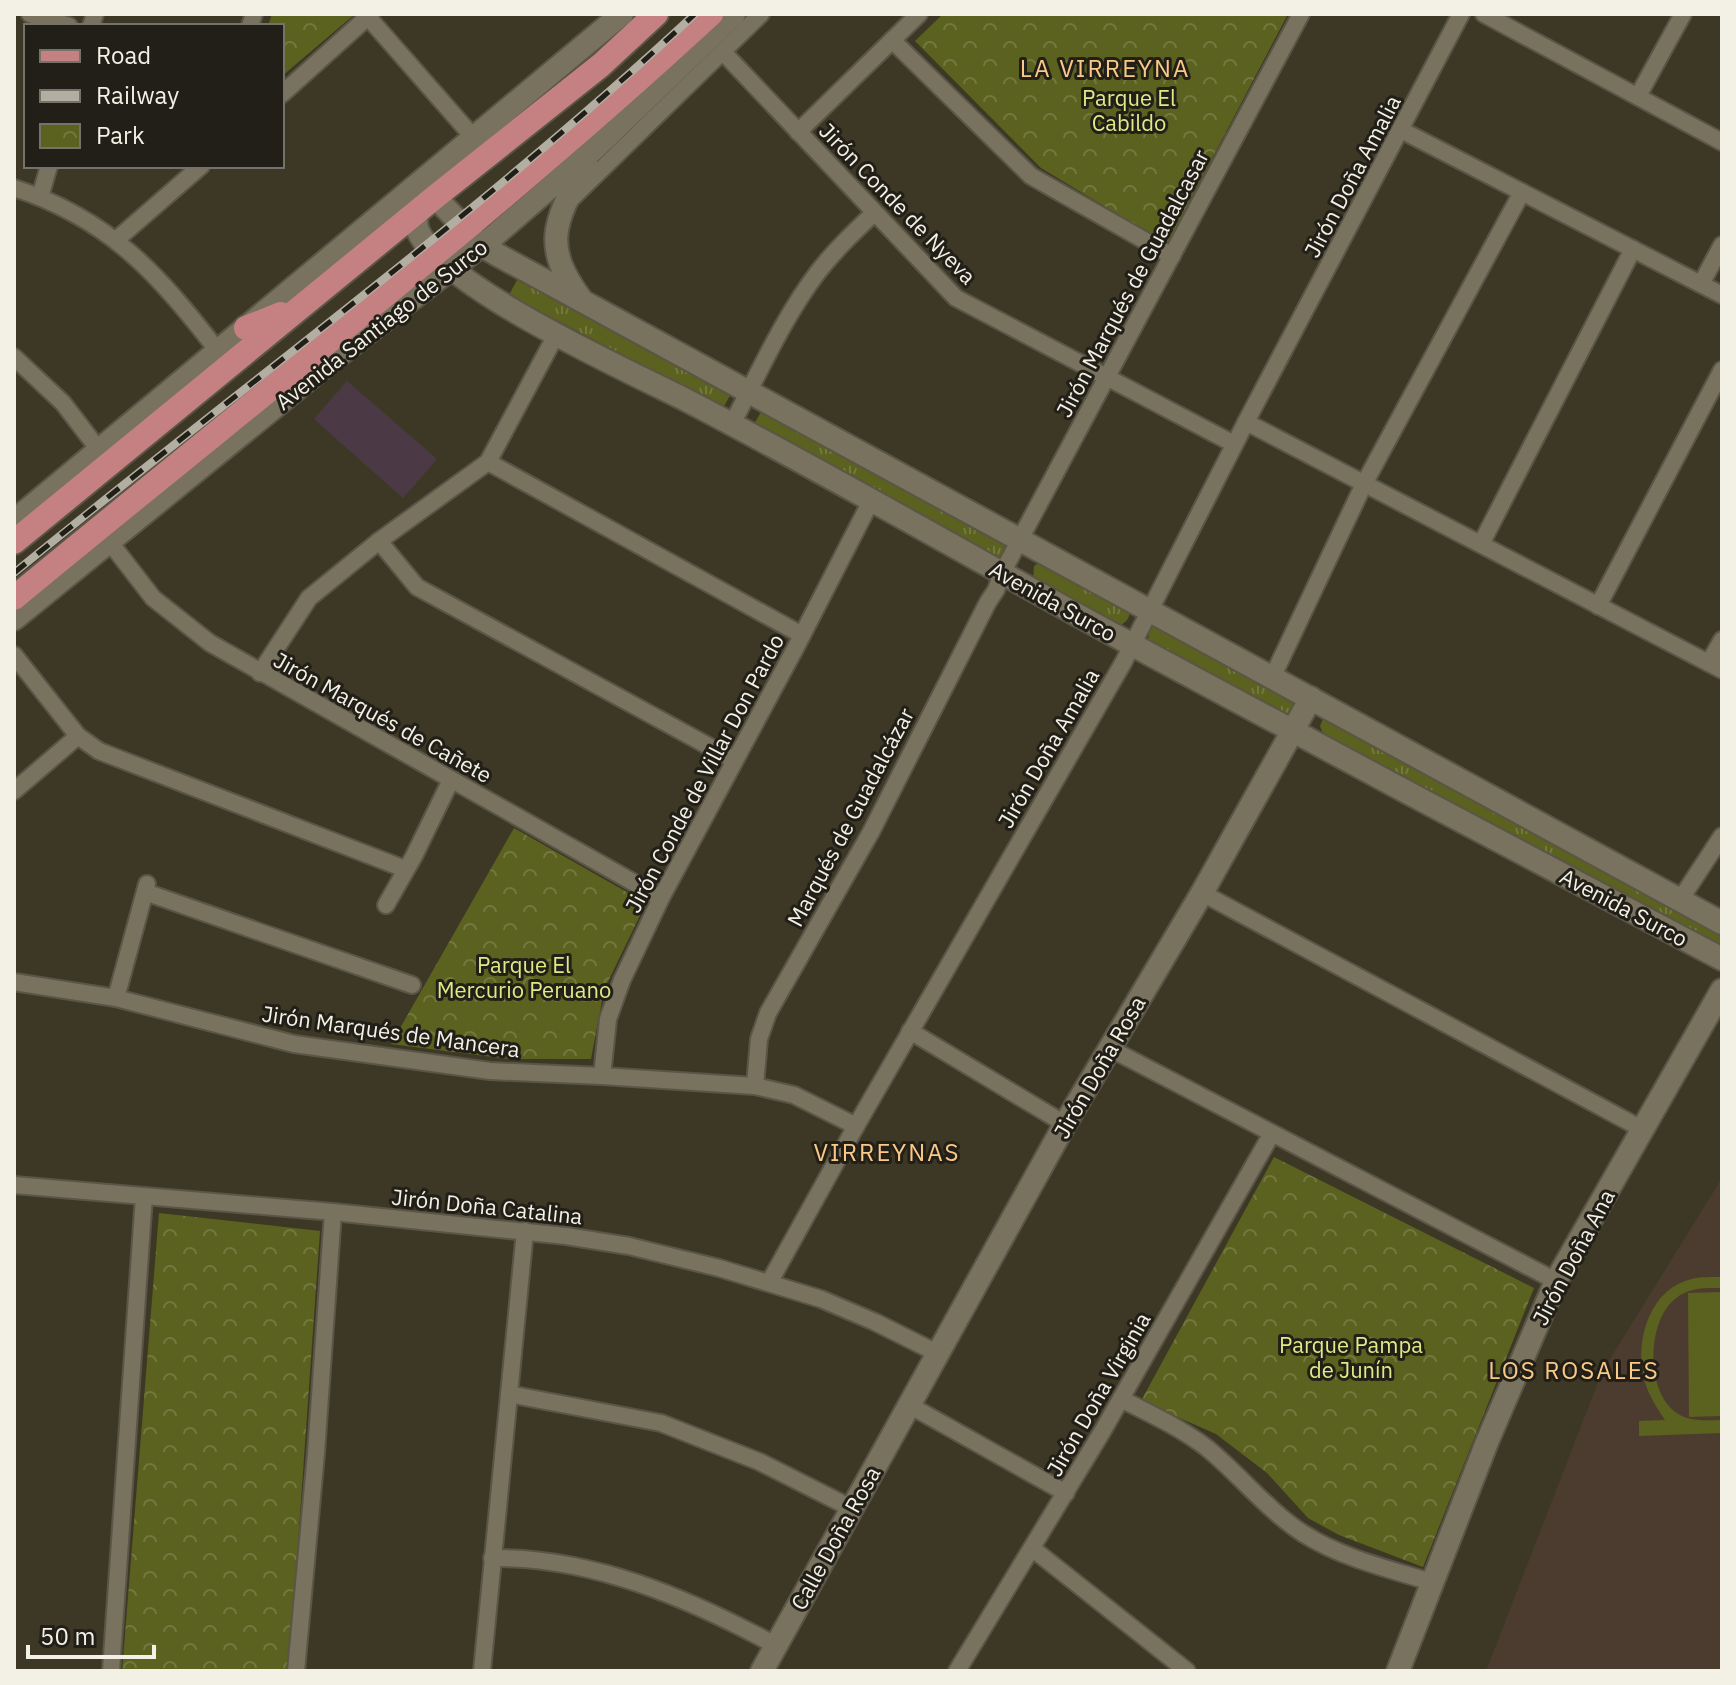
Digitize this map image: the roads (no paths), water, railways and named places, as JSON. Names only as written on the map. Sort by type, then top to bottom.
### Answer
[{"type":"main road","points":[[14,542],[218,351],[622,14]]},
{"type":"main road","points":[[601,65],[633,14]]},
{"type":"main road","points":[[14,521],[105,456],[302,305],[601,65],[656,14]]},
{"type":"main road","name":"Avenida Santiago de Surco","points":[[14,619],[330,362],[442,261],[464,228],[625,93],[711,14]]},
{"type":"main road","name":"Avenida Santiago de Surco","points":[[14,598],[138,495],[442,261],[481,245],[593,150],[734,14]]},
{"type":"main road","points":[[584,303],[560,267],[555,243],[557,222],[593,150]]},
{"type":"main road","name":"Avenida Surco","points":[[1722,923],[1021,538],[584,303],[481,245],[464,228],[426,204],[415,222],[418,233],[442,261],[495,299],[732,424],[1293,731],[1722,959]]},
{"type":"main road","points":[[246,328],[302,305]]},
{"type":"main road","points":[[105,456],[138,495]]},
{"type":"main road","points":[[1293,731],[1311,698]]},
{"type":"main road","name":"Jirón Doña Rosa","points":[[909,1405],[1065,1124],[1202,893],[1293,731]]},
{"type":"main road","name":"Jirón Doña Ana","points":[[1398,1671],[1487,1442],[1556,1281],[1722,990]]},
{"type":"main road","name":"Calle Doña Rosa","points":[[762,1671],[909,1405]]},
{"type":"street","points":[[30,14],[62,24]]},
{"type":"street","points":[[564,205],[761,14]]},
{"type":"street","points":[[798,132],[919,14]]},
{"type":"street","name":"Jirón Marqués de Guadalcasar","points":[[1002,573],[1301,14]]},
{"type":"street","name":"Jirón Doña Amalia","points":[[769,1283],[1132,644],[1461,14]]},
{"type":"street","points":[[1484,14],[1722,142]]},
{"type":"street","points":[[1638,96],[1683,14]]},
{"type":"street","points":[[284,92],[369,16],[474,138]]},
{"type":"street","points":[[892,40],[1031,176],[1172,256]]},
{"type":"street","name":"Jirón Conde de Nyeva","points":[[723,52],[956,298],[1234,444]]},
{"type":"street","points":[[1401,130],[1722,295]]},
{"type":"street","points":[[40,197],[48,168]]},
{"type":"street","points":[[116,240],[199,168]]},
{"type":"street","points":[[14,188],[79,215],[116,240],[154,273],[218,351]]},
{"type":"street","points":[[1272,678],[1364,484],[1522,192]]},
{"type":"street","points":[[732,424],[785,323],[817,273],[842,243],[874,213]]},
{"type":"street","points":[[1701,284],[1722,245]]},
{"type":"street","points":[[1481,544],[1633,249]]},
{"type":"street","points":[[260,673],[309,598],[379,541],[489,462],[557,333]]},
{"type":"street","points":[[14,357],[63,403],[105,456]]},
{"type":"street","points":[[1598,606],[1722,370]]},
{"type":"street","points":[[1246,422],[1716,667],[1722,640]]},
{"type":"street","points":[[489,462],[802,635]]},
{"type":"street","name":"Jirón Conde de Villar Don Pardo","points":[[602,1076],[611,1008],[661,898],[871,501]]},
{"type":"street","name":"Jirón Marqués de Cañete","points":[[109,541],[153,598],[210,643],[661,898]]},
{"type":"street","points":[[379,541],[417,587],[734,760]]},
{"type":"street","name":"Marqués de Guadalcázar","points":[[755,1086],[759,1039],[768,1013],[871,832],[1002,573]]},
{"type":"street","points":[[14,655],[78,736],[99,751],[405,869]]},
{"type":"street","points":[[14,791],[78,736]]},
{"type":"street","points":[[386,905],[451,780]]},
{"type":"street","points":[[1680,900],[1722,836]]},
{"type":"street","points":[[116,998],[146,888],[412,985]]},
{"type":"street","points":[[1202,893],[1642,1129]]},
{"type":"street","name":"Jirón Marqués de Mancera","points":[[14,982],[116,998],[294,1044],[490,1071],[755,1086],[794,1095],[856,1126]]},
{"type":"street","points":[[910,1031],[1065,1124]]},
{"type":"street","points":[[1109,1048],[1556,1281]]},
{"type":"street","name":"Jirón Doña Virginia","points":[[957,1671],[1066,1493],[1271,1135]]},
{"type":"street","name":"Jirón Doña Catalina","points":[[14,1185],[525,1231],[629,1246],[769,1283],[847,1310],[937,1353]]},
{"type":"street","points":[[111,1671],[144,1196]]},
{"type":"street","points":[[296,1671],[316,1453],[333,1212]]},
{"type":"street","points":[[482,1671],[525,1231]]},
{"type":"street","points":[[509,1394],[661,1423],[760,1462],[851,1508]]},
{"type":"street","points":[[1121,1399],[1184,1432],[1206,1448],[1282,1518],[1304,1534],[1351,1555],[1431,1582]]},
{"type":"street","points":[[909,1405],[1066,1493]]},
{"type":"street","points":[[1033,1549],[1187,1671]]},
{"type":"street","points":[[492,1558],[559,1564],[644,1585],[706,1610],[775,1645]]},
{"type":"railway","points":[[14,573],[445,230],[530,160],[695,14]]},
{"type":"district","name":"LA VIRREYNA","points":[[1105,68]]},
{"type":"district","name":"VIRREYNAS","points":[[887,1152]]},
{"type":"district","name":"LOS ROSALES","points":[[1574,1370]]},
{"type":"park label","name":"Parque El Cabildo","points":[[1129,110]]},
{"type":"park label","name":"Parque El Mercurio Peruano","points":[[524,976]]},
{"type":"park label","name":"Parque Pampa de Junín","points":[[1351,1356]]}]
